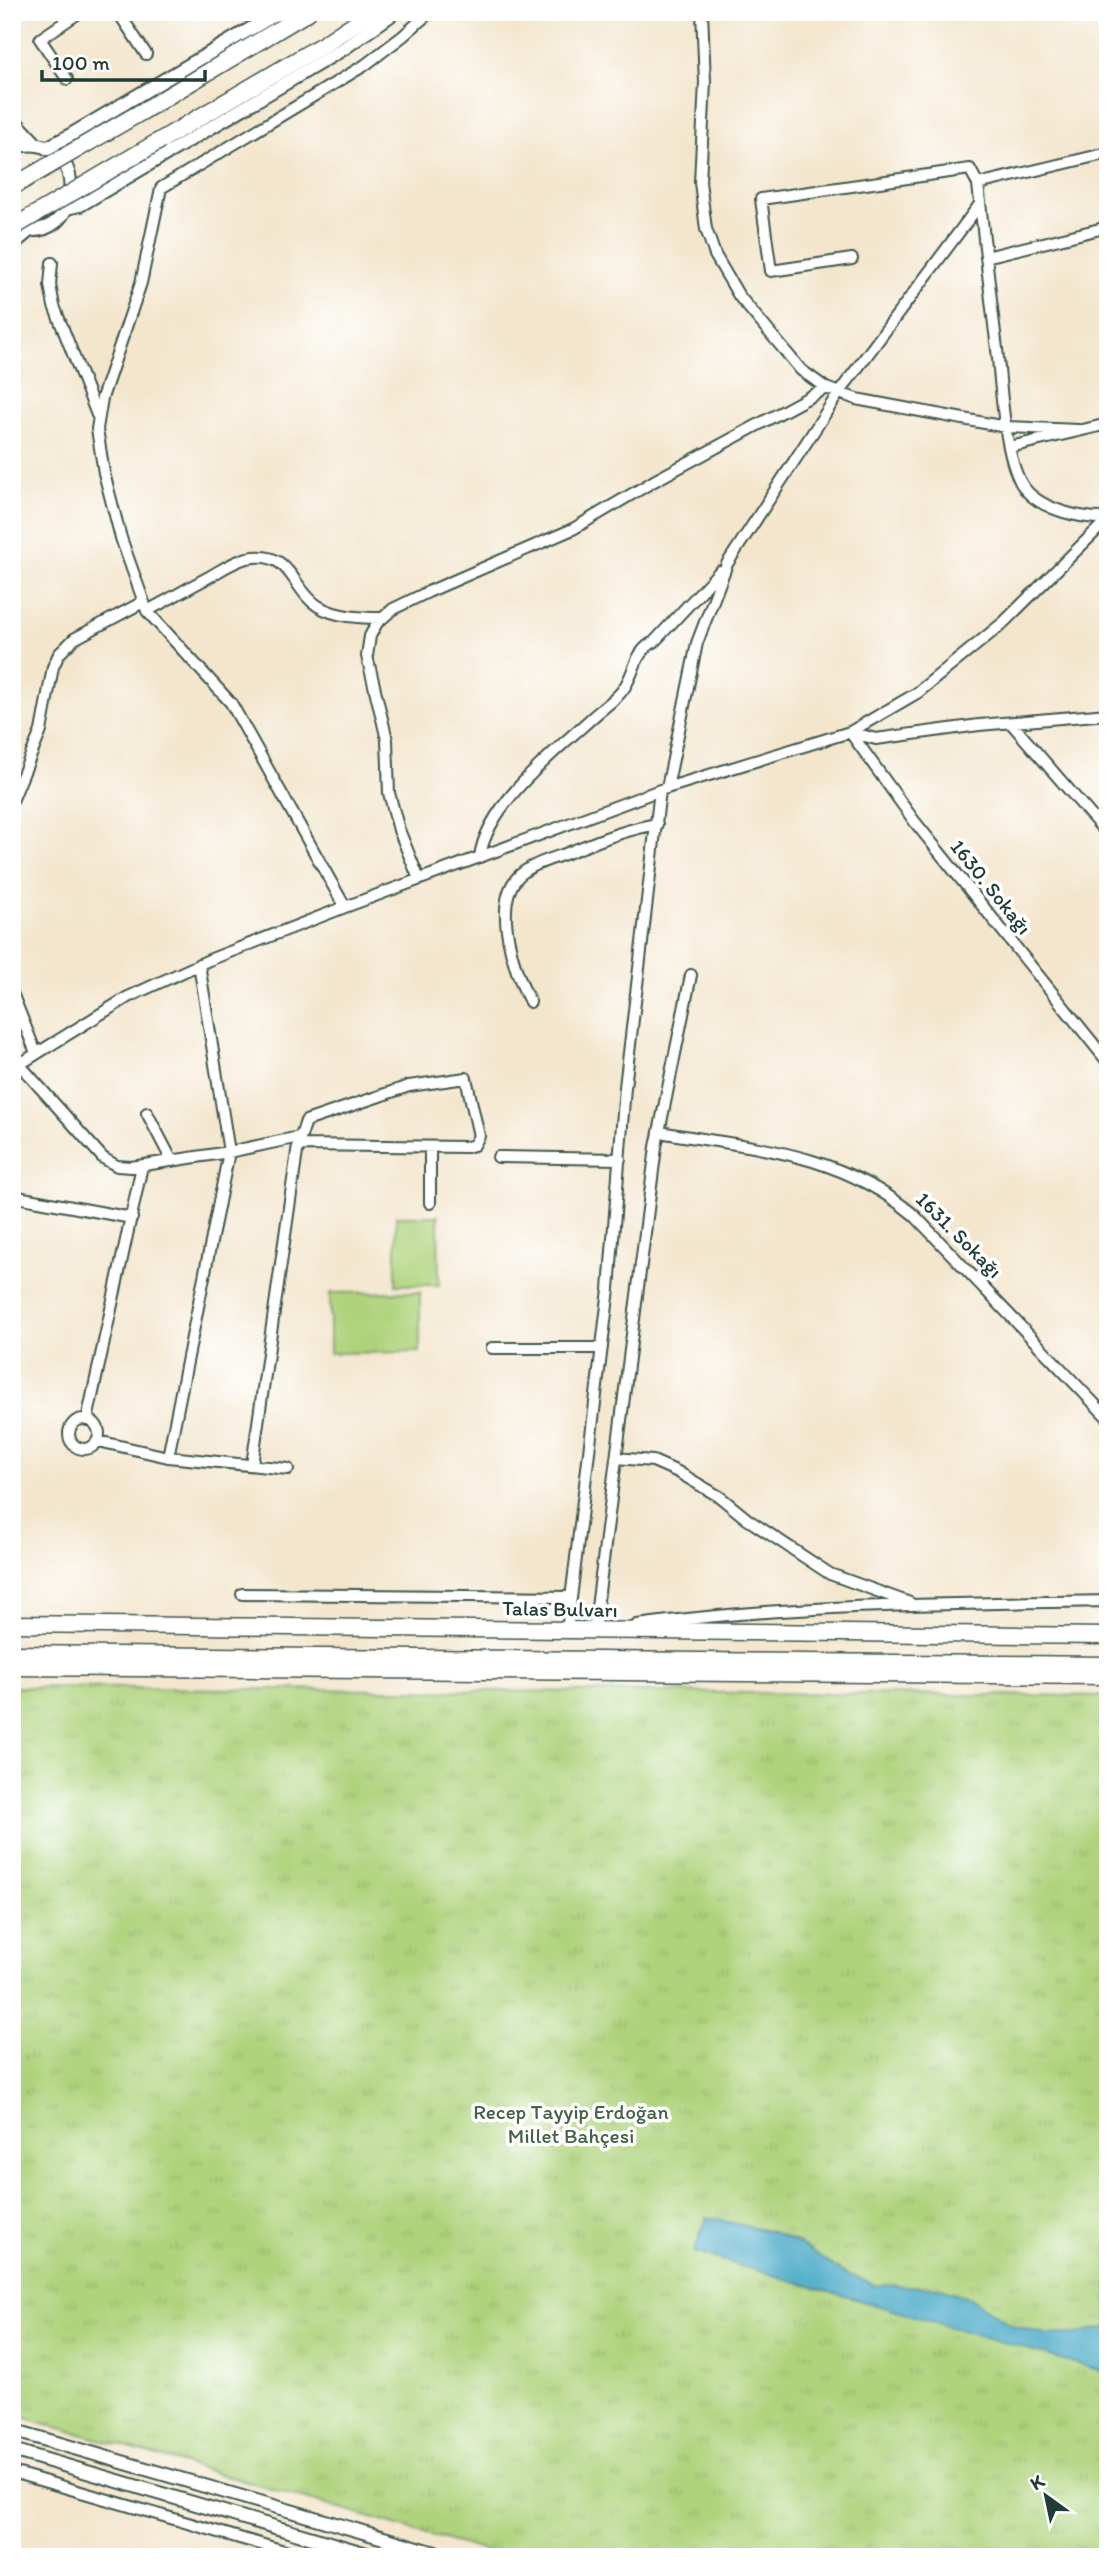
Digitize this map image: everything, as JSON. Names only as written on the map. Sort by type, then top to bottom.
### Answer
[{"type":"main road","points":[[12,187],[308,12]]},
{"type":"main road","points":[[12,227],[324,44],[372,12]]},
{"type":"main road","name":"Talas Bulvarı","points":[[12,1624],[1108,1636]]},
{"type":"main road","points":[[12,1654],[1108,1665]]},
{"type":"main road","points":[[12,1667],[1108,1676]]},
{"type":"street","points":[[67,79],[40,39],[80,12]]},
{"type":"street","points":[[118,12],[146,54]]},
{"type":"street","points":[[12,148],[42,146],[69,136],[279,12]]},
{"type":"street","points":[[67,208],[80,205],[343,49],[396,12]]},
{"type":"street","points":[[345,906],[231,703],[145,607],[128,562],[112,506],[98,440],[98,417],[141,283],[161,188],[365,65],[430,12]]},
{"type":"street","points":[[702,12],[705,82],[699,182],[709,237],[729,281],[750,311],[800,370],[838,394],[856,399],[1006,427],[1078,430]]},
{"type":"street","points":[[12,118],[42,146],[61,158],[70,173],[72,191],[67,208],[55,222],[39,229],[12,227]]},
{"type":"street","points":[[978,184],[1108,153]]},
{"type":"street","points":[[852,259],[771,271],[761,199],[970,169],[978,184],[1006,427],[1016,474],[1031,495],[1073,514],[1108,518]]},
{"type":"street","points":[[567,1631],[602,1348],[625,1087],[657,824],[698,643],[711,601],[727,564],[838,394],[980,204]]},
{"type":"street","points":[[986,257],[1108,227]]},
{"type":"street","points":[[12,245],[30,230]]},
{"type":"street","points":[[52,263],[50,285],[54,306],[98,417]]},
{"type":"street","points":[[419,879],[399,830],[389,793],[387,740],[367,656],[370,636],[382,618],[393,609],[581,525],[654,481],[827,388]]},
{"type":"street","points":[[1010,447],[1108,424]]},
{"type":"street","points":[[252,1465],[298,1141],[306,1121],[409,1086],[466,1078],[478,1133],[477,1142],[470,1147],[298,1141],[124,1167],[103,1158],[16,1067],[119,1002],[198,964],[345,906],[664,789],[850,732],[917,693],[1003,623],[1108,518]]},
{"type":"street","points":[[12,801],[41,731],[53,667],[59,654],[74,639],[234,563],[259,556],[282,564],[311,601],[323,609],[354,617],[382,618]]},
{"type":"street","points":[[480,856],[485,835],[497,815],[534,771],[623,690],[643,649],[654,642],[727,564]]},
{"type":"street","points":[[850,732],[876,739],[943,729],[1108,714]]},
{"type":"street","points":[[1011,723],[1108,835]]},
{"type":"street","name":"1630. Sokağı","points":[[850,732],[915,822],[1108,1062]]},
{"type":"street","points":[[530,1002],[516,972],[509,940],[508,896],[513,883],[529,869],[627,829],[657,824]]},
{"type":"street","points":[[168,1457],[229,1152],[198,964]]},
{"type":"street","points":[[691,975],[659,1132],[594,1631],[704,1616],[916,1605],[1108,1601]]},
{"type":"street","points":[[12,993],[36,1053]]},
{"type":"street","points":[[147,1113],[172,1161]]},
{"type":"street","name":"1631. Sokağı","points":[[659,1132],[800,1156],[846,1172],[882,1190],[914,1215],[1108,1418]]},
{"type":"street","points":[[430,1147],[430,1203]]},
{"type":"street","points":[[498,1157],[620,1159]]},
{"type":"street","points":[[87,1420],[142,1166]]},
{"type":"street","points":[[12,1196],[132,1218]]},
{"type":"street","points":[[492,1348],[602,1348]]},
{"type":"street","points":[[87,1420],[98,1428],[98,1441],[85,1450],[72,1443],[69,1434],[73,1424],[87,1420]]},
{"type":"street","points":[[98,1441],[168,1457],[288,1469]]},
{"type":"street","points":[[616,1458],[653,1461],[678,1472],[720,1497],[747,1520],[830,1574],[916,1605]]},
{"type":"street","points":[[242,1594],[571,1597]]},
{"type":"street","points":[[12,2430],[449,2557]]},
{"type":"street","points":[[12,2450],[377,2557]]},
{"type":"street","points":[[12,2472],[305,2557]]},
{"type":"green space","points":[[396,1216],[438,1216],[439,1285],[396,1285]]},
{"type":"green space","points":[[420,1292],[420,1352],[330,1353],[330,1293]]},
{"type":"green space","name":"Recep Tayyip Erdoğan Millet Bahçesi","points":[[12,1687],[1108,1696],[1108,2557],[506,2557],[12,2414]]},
{"type":"water","points":[[707,2217],[772,2232],[798,2243],[842,2272],[876,2285],[938,2287],[970,2298],[1014,2326],[1047,2334],[1073,2334],[1108,2327],[1108,2373],[694,2252]]}]
